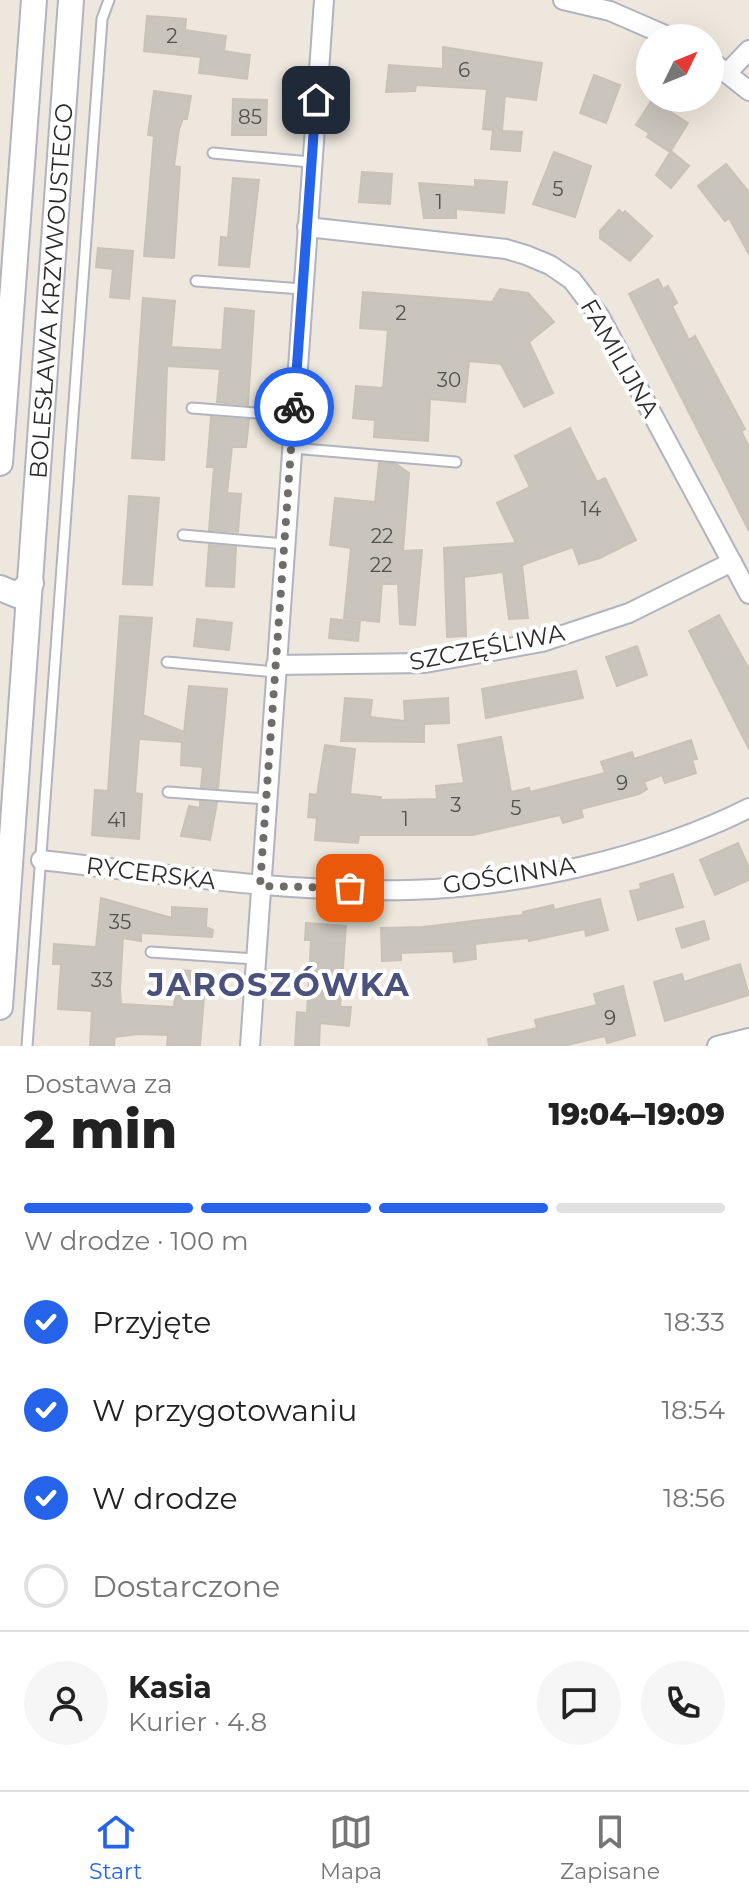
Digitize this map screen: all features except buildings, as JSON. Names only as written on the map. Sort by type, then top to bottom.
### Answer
[{"type":"main road","name":"BOLESŁAWA KRZYWOUSTEGO","points":[[0,463],[34,0]]},
{"type":"main road","name":"BOLESŁAWA KRZYWOUSTEGO","points":[[0,1007],[71,0]]},
{"type":"main road","points":[[0,588],[17,595],[31,583]]},
{"type":"street","points":[[250,1046],[310,162],[324,0]]},
{"type":"street","points":[[563,0],[610,11],[640,24]]},
{"type":"street","points":[[728,72],[749,50]]},
{"type":"street","points":[[724,69],[749,91]]},
{"type":"street","name":"FAMILIJNA","points":[[307,227],[506,249],[550,265],[572,280],[600,317],[749,594]]},
{"type":"street","name":"SZCZĘŚLIWA","points":[[276,668],[425,663],[542,642],[629,613],[732,562]]},
{"type":"street","name":"GOŚCINNA","points":[[260,886],[411,890],[531,876],[645,848],[749,808]]},
{"type":"street","name":"RYCERSKA","points":[[41,860],[260,886]]},
{"type":"street","points":[[717,1046],[749,1038]]},
{"type":"lane","points":[[27,1046],[103,9],[109,0]]},
{"type":"lane","points":[[213,153],[310,162]]},
{"type":"lane","points":[[196,281],[302,289]]},
{"type":"lane","points":[[192,408],[293,416]]},
{"type":"lane","points":[[291,448],[456,462]]},
{"type":"lane","points":[[183,535],[285,544]]},
{"type":"lane","points":[[167,662],[276,668]]},
{"type":"lane","points":[[168,792],[267,799]]},
{"type":"lane","points":[[151,952],[255,959]]},
{"type":"way so far","points":[[294,407],[260,886],[350,888]]},
{"type":"district","name":"JAROSZÓWKA","points":[[279,984]]},
{"type":"route","points":[[294,407],[316,100]]}]
